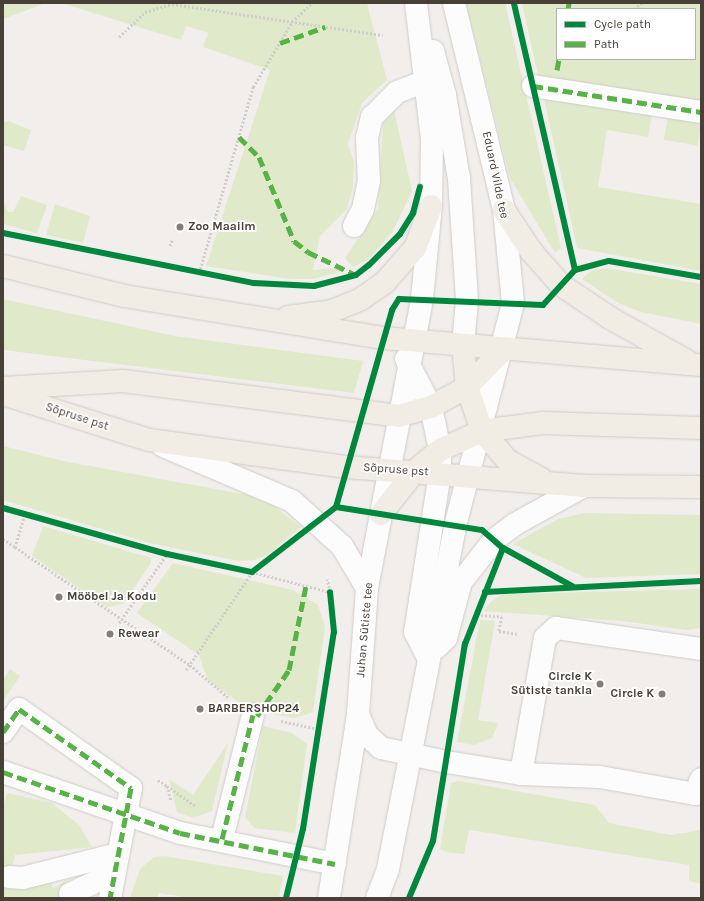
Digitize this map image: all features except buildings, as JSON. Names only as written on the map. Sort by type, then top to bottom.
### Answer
[{"type":"main road","points":[[264,321],[332,311],[361,299],[397,271],[415,248],[431,206]]},
{"type":"main road","points":[[504,210],[531,251],[561,285],[604,314],[697,364]]},
{"type":"main road","points":[[3,266],[124,296],[264,321],[390,339],[697,364]]},
{"type":"main road","points":[[463,346],[467,387],[482,431],[508,460],[546,482]]},
{"type":"main road","points":[[3,388],[123,381],[399,416],[431,406],[467,387],[504,348]]},
{"type":"main road","name":"Sõpruse pst","points":[[3,394],[149,440],[389,469],[584,486],[701,487]]},
{"type":"main road","points":[[381,514],[415,471],[440,450],[482,431],[544,423],[701,428]]},
{"type":"street","points":[[414,341],[422,299],[431,206],[432,139],[416,3]]},
{"type":"street","points":[[420,3],[445,95],[459,179],[467,301],[463,346]]},
{"type":"street","name":"Eduard Vilde tee","points":[[454,3],[504,210],[513,303],[504,348],[482,431],[467,476]]},
{"type":"street","points":[[354,226],[363,209],[369,181],[367,138],[372,117],[397,92],[426,81]]},
{"type":"street","points":[[533,86],[701,112]]},
{"type":"street","points":[[390,339],[409,363],[431,406],[440,450],[440,473],[415,632],[428,656]]},
{"type":"street","name":"Juhan Sütiste tee","points":[[329,898],[358,714],[367,588],[414,341]]},
{"type":"street","points":[[149,440],[292,501],[342,546],[367,588]]},
{"type":"street","points":[[377,898],[388,869],[408,755],[467,476]]},
{"type":"street","points":[[428,656],[446,638],[461,582],[494,540],[516,524],[584,486]]},
{"type":"street","points":[[521,774],[545,638],[556,628],[701,649]]},
{"type":"street","points":[[3,732],[20,709],[131,788],[110,898]]},
{"type":"street","points":[[358,714],[367,735],[381,748],[408,755],[521,774],[600,777],[695,794],[701,779]]},
{"type":"street","points":[[225,829],[253,716]]},
{"type":"street","points":[[3,772],[126,812],[180,833],[225,829],[335,864]]},
{"type":"street","points":[[9,877],[23,878],[116,863]]},
{"type":"street","points":[[70,894],[116,863]]},
{"type":"path","points":[[199,273],[253,87],[292,22],[312,3]]},
{"type":"path","points":[[119,37],[145,12],[172,4],[383,35]]},
{"type":"path","points":[[170,246],[172,240]]},
{"type":"path","points":[[192,272],[206,274]]},
{"type":"path","points":[[18,512],[33,517]]},
{"type":"path","points":[[15,547],[26,515]]},
{"type":"path","points":[[3,539],[190,664],[208,683],[253,716],[318,729]]},
{"type":"path","points":[[159,552],[174,555]]},
{"type":"path","points":[[119,623],[166,554]]},
{"type":"path","points":[[186,670],[252,572],[259,567]]},
{"type":"path","points":[[245,570],[330,595]]},
{"type":"path","points":[[475,612],[502,617],[499,631],[545,638]]},
{"type":"path","points":[[317,737],[319,722]]},
{"type":"path","points":[[167,786],[208,814],[225,829]]},
{"type":"green space","points":[[3,3],[46,3],[3,19]]},
{"type":"green space","points":[[61,3],[367,3],[387,80],[362,103],[348,144],[354,162],[353,187],[347,209],[320,236],[313,270],[335,268],[340,272],[313,279],[290,279],[206,266],[270,70],[203,47],[208,33],[186,26],[181,40]]},
{"type":"green space","points":[[466,3],[505,3],[561,248],[555,253],[510,178]]},
{"type":"green space","points":[[522,3],[701,3],[701,102],[539,79]]},
{"type":"green space","points":[[544,99],[652,114],[648,137],[607,130],[598,187],[701,204],[701,271],[577,248]]},
{"type":"green space","points":[[394,110],[412,191],[393,231],[369,259],[353,267],[345,258],[378,209],[383,124]]},
{"type":"green space","points":[[668,116],[701,122],[697,146],[664,140]]},
{"type":"green space","points":[[8,121],[31,130],[24,151],[3,145],[3,122]]},
{"type":"green space","points":[[21,196],[47,205],[37,233],[3,224],[3,201],[8,212],[13,212]]},
{"type":"green space","points":[[55,204],[90,216],[83,243],[46,235]]},
{"type":"green space","points":[[606,268],[701,284],[701,324],[641,312],[618,303],[582,279],[591,271]]},
{"type":"green space","points":[[3,299],[175,336],[363,361],[354,393],[3,350]]},
{"type":"green space","points":[[3,446],[63,461],[248,495],[274,506],[301,527],[267,555],[255,560],[238,561],[149,543],[3,500]]},
{"type":"green space","points":[[584,513],[701,515],[701,574],[586,578],[513,544],[558,519]]},
{"type":"green space","points":[[43,526],[151,558],[151,563],[123,604],[107,607],[32,556]]},
{"type":"green space","points":[[173,563],[293,590],[318,605],[325,627],[313,712],[295,718],[250,710],[208,681],[199,655],[137,613]]},
{"type":"green space","points":[[701,589],[701,628],[687,630],[622,621],[483,611],[493,600],[504,594]]},
{"type":"green space","points":[[480,620],[495,621],[478,720],[498,723],[492,738],[474,745],[457,742]]},
{"type":"green space","points":[[10,669],[20,676],[3,701],[3,680]]},
{"type":"green space","points":[[263,726],[292,733],[307,744],[295,833],[254,828],[245,817]]},
{"type":"green space","points":[[228,743],[212,811],[193,818],[177,812],[169,779],[193,795]]},
{"type":"green space","points":[[459,781],[595,805],[609,823],[671,835],[701,830],[701,884],[689,881],[689,865],[469,830],[464,854],[446,852],[440,849],[451,783]]},
{"type":"green space","points":[[7,793],[52,803],[79,825],[92,847],[15,855],[6,889],[51,883],[53,888],[65,881],[72,898],[3,898],[3,807]]},
{"type":"green space","points":[[164,856],[283,876],[279,898],[189,898],[159,893],[157,898],[130,898],[140,869],[154,857]]},
{"type":"marked path","points":[[568,8],[569,3]]},
{"type":"marked path","points":[[280,43],[325,27]]},
{"type":"marked path","points":[[557,70],[559,60]]},
{"type":"marked path","points":[[533,86],[701,112]]},
{"type":"marked path","points":[[239,137],[259,157],[294,241],[308,252],[356,275]]},
{"type":"marked path","points":[[257,716],[289,670],[306,586]]},
{"type":"marked path","points":[[3,732],[19,709],[131,788],[110,898]]},
{"type":"marked path","points":[[222,839],[253,715]]},
{"type":"marked path","points":[[3,772],[180,833],[335,864]]},
{"type":"cycle path","points":[[399,299],[543,305],[575,270],[514,3]]},
{"type":"cycle path","points":[[3,233],[254,283],[314,286],[356,275],[369,265],[400,234],[413,213],[420,187]]},
{"type":"cycle path","points":[[575,270],[609,261],[701,277]]},
{"type":"cycle path","points":[[3,508],[167,554],[252,572],[336,507],[392,310],[399,299]]},
{"type":"cycle path","points":[[336,507],[482,530],[503,548],[572,586]]},
{"type":"cycle path","points":[[409,898],[433,841],[465,644],[503,548]]},
{"type":"cycle path","points":[[485,592],[701,581]]},
{"type":"cycle path","points":[[286,898],[303,829],[334,632],[330,592]]},
{"type":"place","name":"Zoo Maailm","points":[[180,227]]},
{"type":"place","name":"Mööbel Ja Kodu","points":[[59,597]]},
{"type":"place","name":"Rewear","points":[[110,634]]},
{"type":"place","name":"Circle K Sütiste tankla","points":[[600,684]]},
{"type":"place","name":"Circle K","points":[[662,694]]},
{"type":"place","name":"BARBERSHOP24","points":[[200,709]]}]
